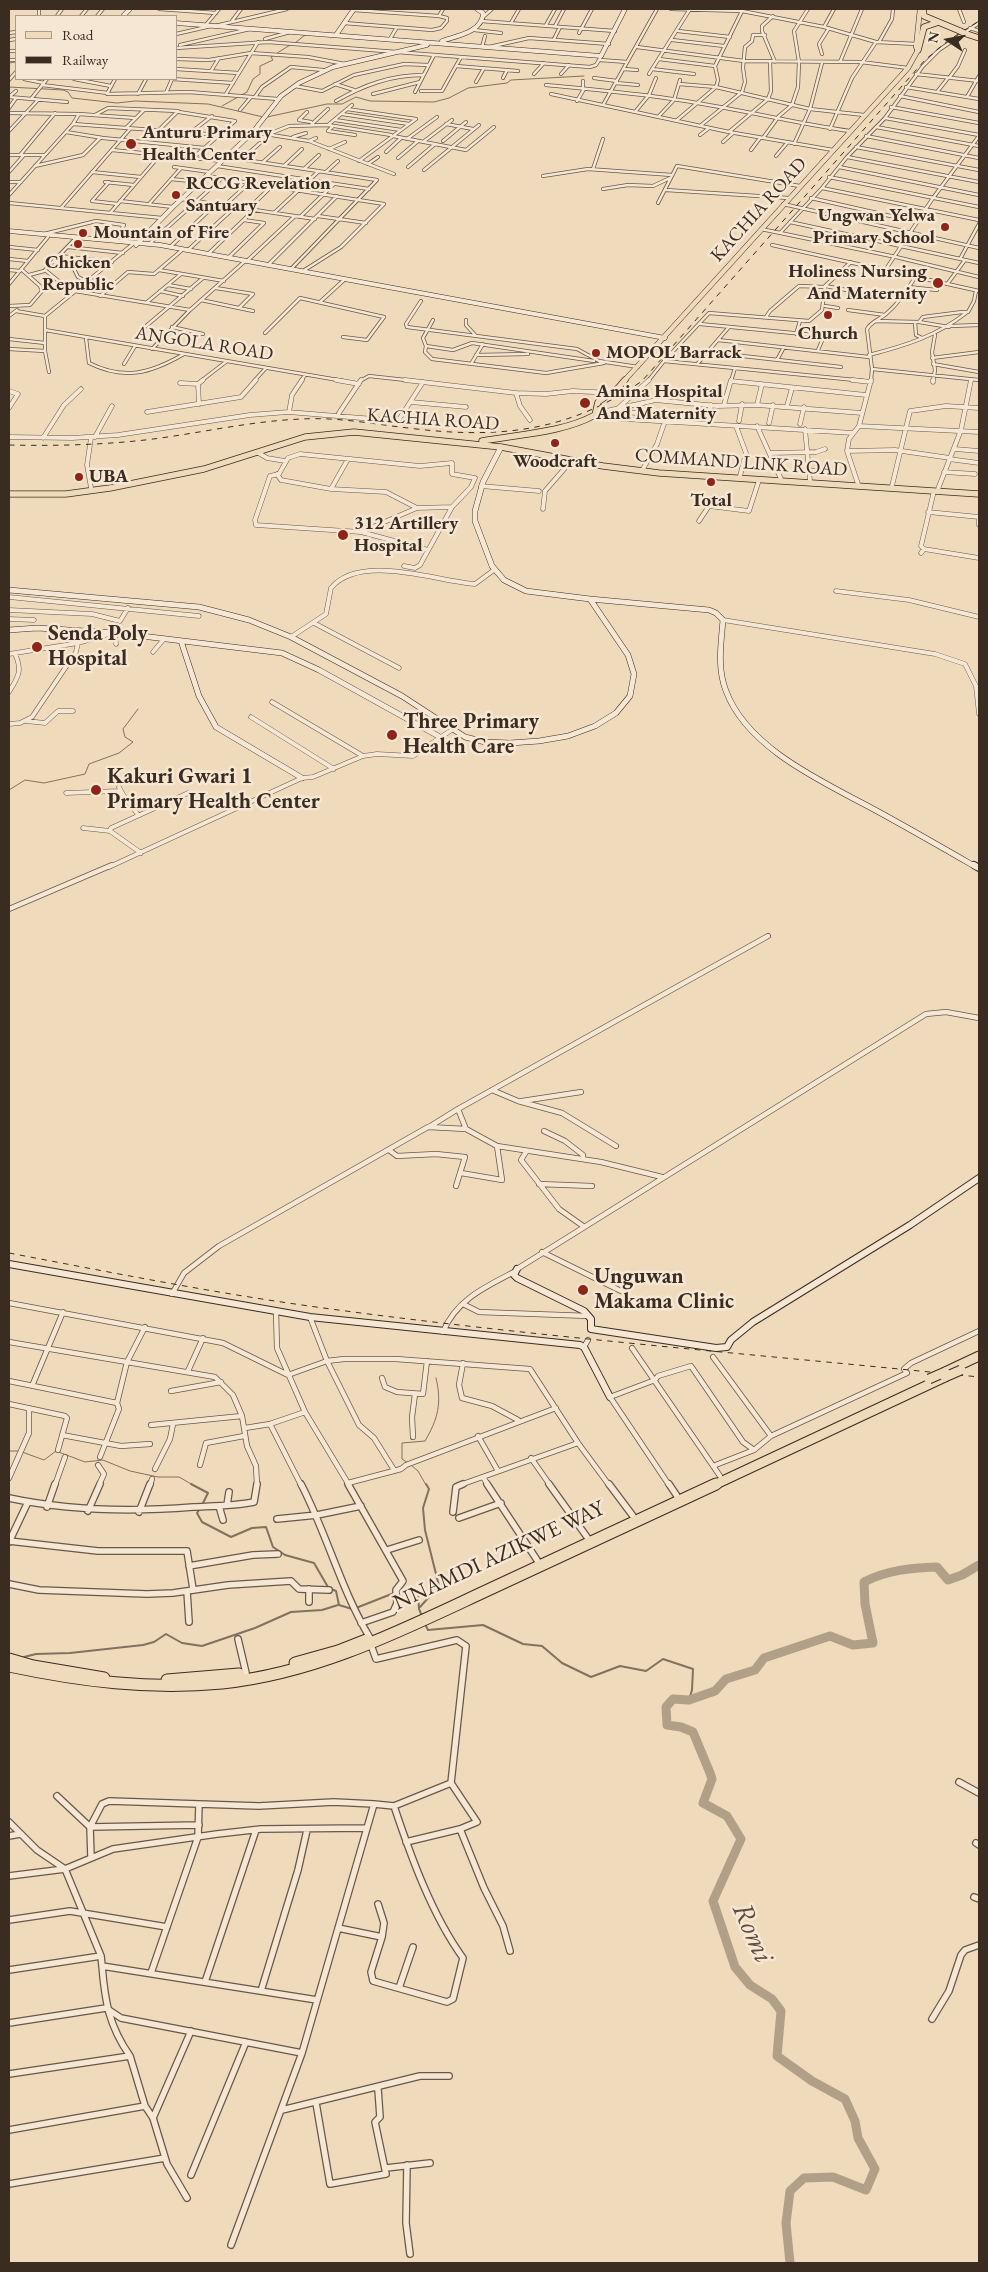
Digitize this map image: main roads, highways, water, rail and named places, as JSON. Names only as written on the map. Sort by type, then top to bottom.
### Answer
[{"type":"highway","points":[[923,9],[926,18],[964,31]]},
{"type":"highway","points":[[923,9],[929,18],[979,37]]},
{"type":"highway","points":[[917,47],[924,27],[932,23],[941,24]]},
{"type":"highway","name":"NNAMDI AZIKWE WAY","points":[[9,1659],[76,1674],[129,1680],[205,1678],[246,1673],[318,1657],[371,1641],[587,1537],[945,1374],[979,1356]]},
{"type":"highway","name":"NNAMDI AZIKWE WAY","points":[[9,1666],[53,1677],[138,1686],[224,1683],[316,1664],[371,1641],[929,1379],[961,1370],[979,1362]]},
{"type":"main road","name":"KACHIA ROAD","points":[[503,446],[512,436],[581,422],[595,415],[597,403],[612,393],[664,339],[783,204],[908,68],[917,47],[923,9]]},
{"type":"main road","name":"KACHIA ROAD","points":[[9,493],[91,488],[202,467],[288,438],[323,431],[375,430],[482,441],[503,446]]},
{"type":"main road","name":"KACHIA ROAD","points":[[9,493],[66,494],[110,488],[194,472],[305,437],[354,432],[503,446]]},
{"type":"main road","points":[[482,441],[512,436]]},
{"type":"main road","name":"COMMAND LINK ROAD","points":[[503,446],[644,472],[979,493]]},
{"type":"main road","name":"COMMAND LINK ROAD","points":[[503,446],[643,470],[910,488]]},
{"type":"waterway","points":[[295,43],[305,35]]},
{"type":"waterway","points":[[222,106],[247,92],[253,79],[260,74],[260,66],[273,60],[271,57],[290,45]]},
{"type":"waterway","points":[[9,63],[15,62]]},
{"type":"waterway","points":[[267,117],[327,104],[342,104],[356,97],[370,101],[434,102],[449,98],[468,88],[507,83],[511,80],[584,76]]},
{"type":"waterway","points":[[9,87],[63,90],[68,92],[72,98],[117,103],[135,101],[208,104],[263,117]]},
{"type":"waterway","points":[[9,790],[25,780],[44,783],[85,774],[89,764],[119,753],[133,742],[125,737],[123,729],[138,709]]},
{"type":"waterway","points":[[408,1463],[402,1459],[402,1443],[425,1441],[436,1418],[439,1403],[436,1378]]},
{"type":"waterway","points":[[9,1451],[18,1451]]},
{"type":"waterway","points":[[22,1452],[44,1460],[56,1451],[85,1462],[103,1460],[130,1471],[158,1477],[179,1477],[193,1485]]},
{"type":"waterway","points":[[411,1465],[418,1471],[426,1485]]},
{"type":"waterway","points":[[191,1484],[208,1493],[202,1505]]},
{"type":"waterway","points":[[420,1607],[439,1586],[425,1530],[423,1508],[429,1489],[426,1484]]},
{"type":"waterway","points":[[199,1510],[197,1513],[202,1522],[231,1537],[252,1528],[266,1527],[273,1547],[285,1555],[314,1563],[328,1587]]},
{"type":"waterway","name":"Romi","points":[[790,2263],[786,2223],[790,2191],[804,2178],[833,2177],[866,2190],[875,2169],[858,2138],[855,2121],[845,2099],[812,2081],[777,2056],[781,2011],[772,1999],[750,1985],[735,1967],[713,1901],[741,1839],[727,1816],[703,1803],[712,1779],[710,1773],[693,1732],[681,1727],[667,1725],[666,1707],[673,1699],[689,1700],[715,1691],[726,1679],[755,1670],[764,1658],[830,1636],[853,1645],[873,1643],[865,1604],[864,1582],[899,1570],[937,1567],[948,1580],[962,1575],[979,1565]]},
{"type":"waterway","points":[[331,1589],[336,1591],[339,1605],[352,1609]]},
{"type":"waterway","points":[[398,1592],[409,1590],[418,1594],[419,1609],[422,1616]]},
{"type":"waterway","points":[[356,1608],[394,1593]]},
{"type":"waterway","points":[[24,1657],[36,1654],[70,1653],[143,1645],[154,1642],[166,1634],[182,1643],[202,1646],[255,1628],[291,1612],[322,1610],[338,1605]]},
{"type":"waterway","points":[[425,1624],[428,1630],[483,1625],[523,1644],[542,1646],[562,1663],[591,1677],[620,1666],[646,1671],[663,1659],[693,1669],[692,1690],[689,1700]]},
{"type":"railway","points":[[9,445],[77,445],[128,442],[262,422],[302,419],[342,420],[440,431],[501,432],[558,422],[586,412],[642,381],[925,60],[949,40],[979,21]]},
{"type":"railway","points":[[9,1253],[234,1294],[392,1317],[560,1336],[979,1377]]},
{"type":"place","name":"Anturu Primary Health Center","points":[[131,144]]},
{"type":"place","name":"RCCG Revelation Santuary","points":[[176,195]]},
{"type":"place","name":"Ungwan Yelwa Primary School","points":[[945,227]]},
{"type":"place","name":"Mountain of Fire","points":[[83,233]]},
{"type":"place","name":"Chicken Republic","points":[[78,244]]},
{"type":"place","name":"Holiness Nursing And Maternity","points":[[938,283]]},
{"type":"place","name":"Church","points":[[828,315]]},
{"type":"place","name":"MOPOL Barrack","points":[[596,353]]},
{"type":"place","name":"Amina Hospital And Maternity","points":[[585,403]]},
{"type":"place","name":"Woodcraft","points":[[555,443]]},
{"type":"place","name":"UBA","points":[[79,477]]},
{"type":"place","name":"Total","points":[[711,482]]},
{"type":"place","name":"312 Artillery Hospital","points":[[343,535]]},
{"type":"place","name":"Senda Poly Hospital","points":[[37,647]]},
{"type":"place","name":"Three Primary Health Care","points":[[392,735]]},
{"type":"place","name":"Kakuri Gwari 1 Primary Health Center","points":[[96,790]]},
{"type":"place","name":"Unguwan Makama Clinic","points":[[583,1290]]}]
